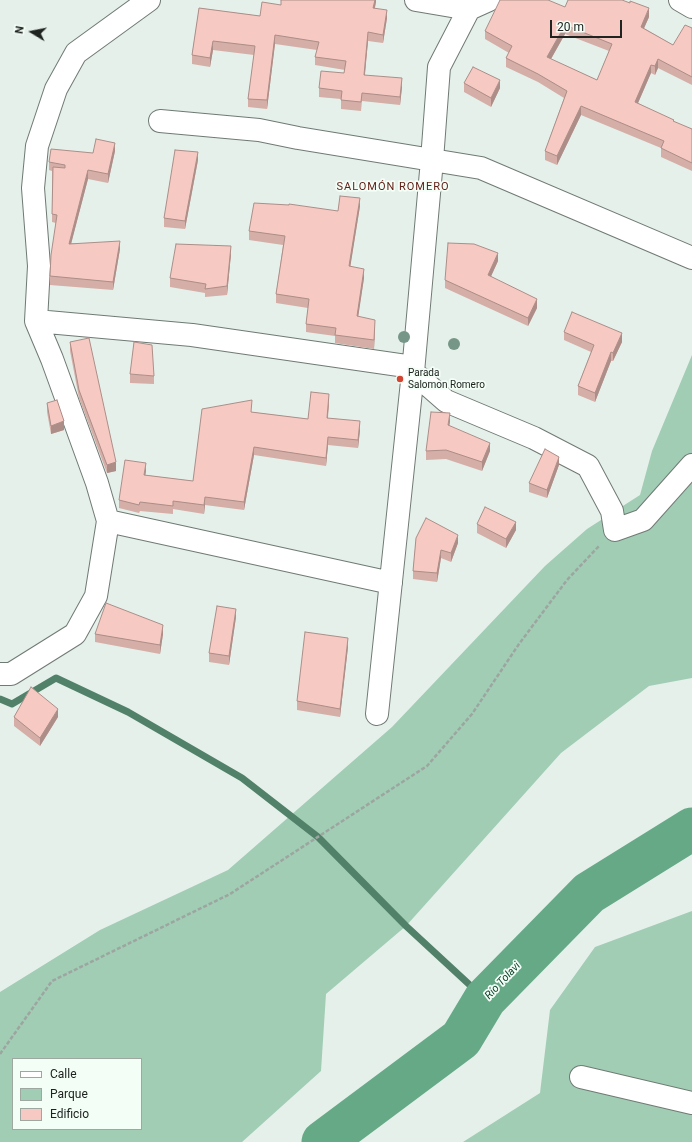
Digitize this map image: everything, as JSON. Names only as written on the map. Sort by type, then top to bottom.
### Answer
[{"type":"street","points":[[0,674],[11,674],[75,634],[96,596],[108,521],[95,475],[52,359],[36,321],[39,266],[32,188],[37,146],[56,89],[76,54],[149,0]]},
{"type":"street","points":[[416,0],[469,9],[489,0]]},
{"type":"street","points":[[680,0],[692,7]]},
{"type":"street","points":[[377,714],[413,372],[439,67],[469,9]]},
{"type":"street","points":[[160,121],[258,130],[482,168],[692,258]]},
{"type":"street","points":[[36,321],[192,335],[406,366],[446,401],[534,438],[588,466],[612,511],[615,530],[643,520],[692,466]]},
{"type":"street","points":[[108,521],[390,583]]},
{"type":"street","points":[[581,1077],[692,1103]]},
{"type":"path","points":[[0,1054],[52,981],[230,894],[427,766],[472,714],[519,644],[568,580],[615,530]]},
{"type":"green space","points":[[692,355],[692,678],[649,686],[561,753],[406,926],[326,994],[321,1071],[242,1142],[0,1142],[0,992],[100,930],[228,870],[392,727],[545,566],[587,529],[640,495],[652,451]]},
{"type":"green space","points":[[692,911],[692,1142],[463,1142],[540,1093],[550,1010],[595,947]]},
{"type":"building","points":[[281,0],[375,0],[373,8],[387,10],[383,35],[368,32],[364,75],[402,78],[400,97],[362,93],[361,102],[341,100],[342,91],[319,88],[321,71],[344,73],[346,61],[315,57],[319,42],[275,35],[267,100],[248,99],[255,46],[213,41],[210,58],[192,55],[199,8],[260,16],[262,2],[281,5]]},
{"type":"building","points":[[500,0],[548,0],[565,7],[568,0],[622,0],[630,3],[630,1],[649,8],[641,27],[673,45],[685,25],[692,28],[692,77],[658,59],[655,66],[651,65],[635,102],[692,129],[692,163],[661,148],[664,141],[581,106],[557,156],[545,151],[567,91],[506,58],[512,46],[485,31]],"holes":[[[565,25],[612,44],[597,80],[547,57]]]},
{"type":"building","points":[[473,67],[500,80],[491,98],[464,83]]},
{"type":"building","points":[[96,139],[115,143],[108,174],[88,170],[69,244],[120,241],[113,282],[50,276],[51,255],[57,215],[52,214],[53,167],[65,168],[65,165],[49,162],[51,149],[93,153]]},
{"type":"building","points":[[175,150],[198,152],[185,221],[164,218]]},
{"type":"building","points":[[340,196],[360,198],[349,266],[364,269],[357,316],[375,320],[374,340],[335,335],[336,328],[306,324],[309,299],[276,294],[285,236],[249,231],[254,203],[289,204],[338,211]]},
{"type":"building","points":[[448,243],[474,244],[498,253],[488,275],[537,299],[528,318],[445,280]]},
{"type":"building","points":[[176,244],[231,246],[227,286],[205,289],[206,284],[170,278]]},
{"type":"building","points":[[572,312],[622,333],[613,353],[611,352],[595,393],[578,386],[594,345],[564,332]]},
{"type":"building","points":[[89,338],[116,462],[107,465],[79,390],[70,342]]},
{"type":"building","points":[[134,342],[152,345],[154,376],[130,374]]},
{"type":"building","points":[[311,392],[329,394],[327,418],[360,421],[358,440],[328,437],[326,458],[254,447],[244,502],[205,497],[204,505],[173,501],[173,506],[140,502],[139,505],[119,500],[125,460],[146,463],[144,475],[193,481],[202,409],[252,400],[251,412],[308,419]]},
{"type":"building","points":[[57,400],[64,421],[51,426],[47,403]]},
{"type":"building","points":[[431,412],[450,413],[448,425],[490,443],[482,462],[446,450],[426,451]]},
{"type":"building","points":[[545,449],[559,457],[547,490],[529,483]]},
{"type":"building","points":[[485,507],[516,522],[506,539],[477,524]]},
{"type":"building","points":[[426,518],[458,535],[451,553],[441,550],[437,573],[413,571],[416,538]]},
{"type":"building","points":[[106,603],[163,625],[160,645],[95,634]]},
{"type":"building","points":[[217,606],[236,609],[229,656],[209,653]]},
{"type":"building","points":[[305,632],[348,638],[340,709],[297,701]]},
{"type":"building","points":[[31,687],[58,709],[40,738],[14,717]]},
{"type":"waterway","points":[[0,699],[12,704],[56,678],[128,712],[242,778],[318,837],[406,926],[485,999]]},
{"type":"waterway","name":"Río Tolavi","points":[[323,1142],[461,1039],[485,999],[589,893],[692,829]]},
{"type":"place","name":"Parada Salomon Romero","points":[[400,379]]},
{"type":"district","name":"SALOMÓN ROMERO","points":[[393,187]]}]
